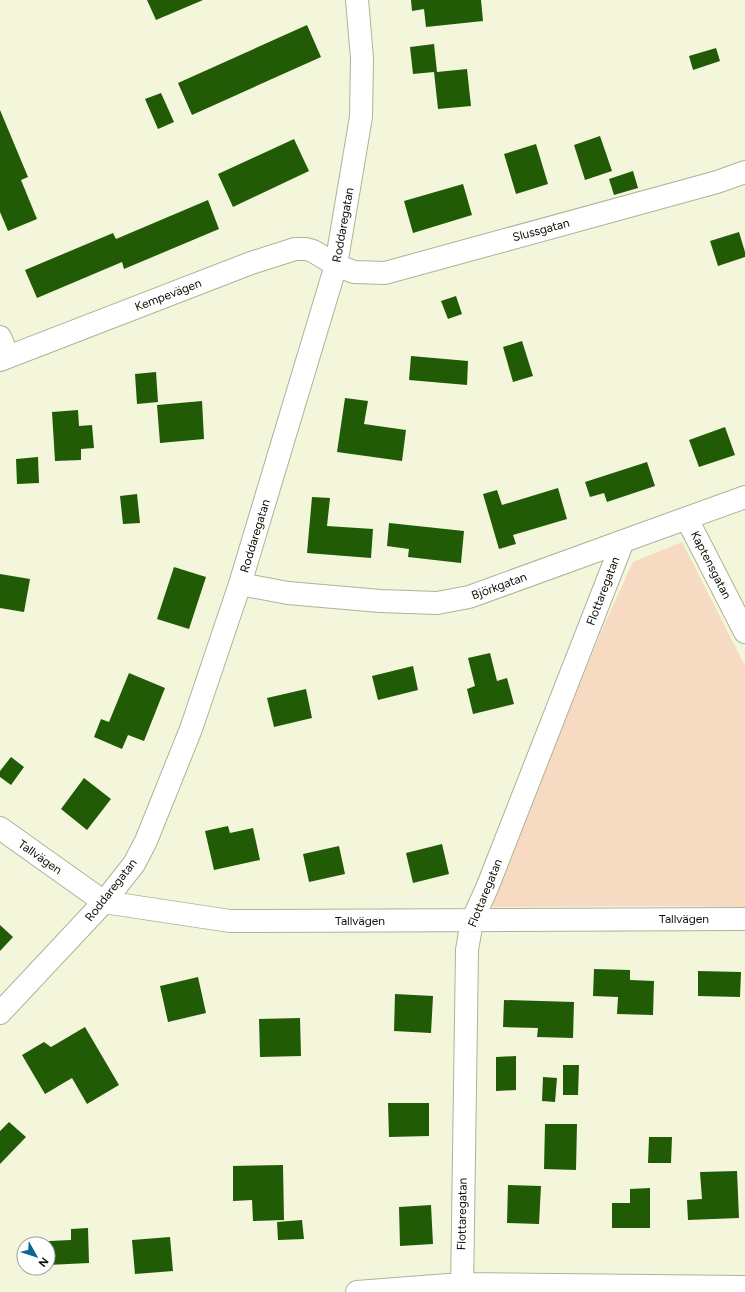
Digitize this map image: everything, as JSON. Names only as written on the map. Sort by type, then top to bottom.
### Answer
[{"type":"street","name":"Roddaregatan","points":[[0,1013],[104,902],[134,864],[146,840],[191,730],[240,584],[336,265],[362,117],[362,58],[357,0]]},
{"type":"street","name":"Slussgatan","points":[[336,265],[354,272],[385,274],[717,182],[745,172]]},
{"type":"street","name":"Kempevägen","points":[[3,351],[251,262],[295,249],[306,249],[313,251],[336,265]]},
{"type":"street","name":"Björkgatan","points":[[240,584],[288,593],[380,601],[437,603],[470,597],[745,497]]},
{"type":"street","name":"Kaptensgatan","points":[[687,519],[745,632]]},
{"type":"street","name":"Flottaregatan","points":[[461,1288],[467,950],[472,921],[487,888],[623,541]]},
{"type":"street","name":"Tallvägen","points":[[0,828],[104,902],[230,921],[745,919]]},
{"type":"street","points":[[357,1292],[461,1288],[745,1287]]},
{"type":"shaded area","points":[[682,542],[745,666],[745,907],[492,907],[502,875],[604,625],[633,562]]},
{"type":"building","points":[[147,0],[203,0],[156,20]]},
{"type":"building","points":[[411,0],[481,0],[483,21],[426,27],[424,9],[412,11]]},
{"type":"building","points":[[307,25],[321,57],[192,115],[178,83]]},
{"type":"building","points":[[434,44],[437,72],[467,69],[471,106],[438,109],[434,72],[413,74],[410,47]]},
{"type":"building","points":[[716,48],[720,61],[693,70],[689,56]]},
{"type":"building","points":[[161,93],[174,122],[158,129],[145,99]]},
{"type":"building","points":[[0,110],[28,177],[21,180],[37,219],[8,231],[0,212]]},
{"type":"building","points":[[600,136],[612,171],[585,180],[574,145]]},
{"type":"building","points":[[294,139],[309,171],[233,207],[218,174]]},
{"type":"building","points":[[536,144],[548,184],[516,194],[504,154]]},
{"type":"building","points":[[633,171],[638,188],[614,195],[609,179]]},
{"type":"building","points":[[463,184],[472,215],[413,233],[404,201]]},
{"type":"building","points":[[208,200],[219,229],[124,269],[122,262],[37,298],[25,270],[113,233],[116,239]]},
{"type":"building","points":[[739,232],[745,257],[718,266],[710,241]]},
{"type":"building","points":[[456,296],[462,314],[448,319],[441,301]]},
{"type":"building","points":[[522,341],[533,376],[513,382],[503,347]]},
{"type":"building","points":[[411,356],[468,361],[467,385],[409,380]]},
{"type":"building","points":[[156,372],[158,402],[137,404],[135,374]]},
{"type":"building","points":[[345,398],[368,401],[364,424],[406,430],[402,461],[337,452]]},
{"type":"building","points":[[202,401],[204,439],[160,443],[157,405]]},
{"type":"building","points":[[78,410],[79,426],[92,425],[94,448],[81,449],[81,460],[55,461],[52,412]]},
{"type":"building","points":[[725,427],[735,455],[699,467],[689,440]]},
{"type":"building","points":[[38,457],[39,483],[17,484],[16,459]]},
{"type":"building","points":[[647,462],[655,486],[607,502],[604,493],[590,497],[585,482]]},
{"type":"building","points":[[558,488],[567,519],[513,535],[516,544],[499,549],[483,494],[497,490],[502,505]]},
{"type":"building","points":[[137,494],[140,523],[123,524],[120,496]]},
{"type":"building","points":[[312,497],[330,498],[327,526],[373,529],[371,558],[307,553]]},
{"type":"building","points":[[389,523],[464,531],[461,563],[408,557],[409,549],[387,546]]},
{"type":"building","points":[[174,567],[206,577],[189,629],[157,619]]},
{"type":"building","points":[[0,574],[30,579],[24,612],[0,608]]},
{"type":"building","points":[[490,653],[497,681],[507,678],[514,704],[473,714],[467,689],[475,686],[468,658]]},
{"type":"building","points":[[413,666],[418,690],[378,700],[372,676]]},
{"type":"building","points":[[129,673],[165,688],[144,741],[128,735],[122,749],[94,737],[101,719],[109,722]]},
{"type":"building","points":[[306,689],[312,718],[274,727],[267,698]]},
{"type":"building","points":[[11,757],[24,767],[11,785],[0,777],[0,771]]},
{"type":"building","points":[[84,778],[111,799],[87,830],[61,809]]},
{"type":"building","points":[[228,826],[230,833],[253,828],[260,860],[214,870],[205,831]]},
{"type":"building","points":[[442,844],[449,874],[413,883],[406,853]]},
{"type":"building","points":[[339,846],[345,874],[309,882],[303,854]]},
{"type":"building","points":[[0,925],[13,937],[0,951]]},
{"type":"building","points":[[594,969],[630,970],[630,980],[654,981],[653,1015],[617,1014],[618,997],[593,996]]},
{"type":"building","points":[[698,971],[741,972],[740,997],[698,996]]},
{"type":"building","points":[[198,977],[206,1013],[168,1022],[160,986]]},
{"type":"building","points":[[395,994],[433,996],[431,1033],[394,1031]]},
{"type":"building","points":[[504,1000],[574,1002],[573,1038],[537,1037],[538,1028],[503,1027]]},
{"type":"building","points":[[300,1018],[301,1056],[260,1057],[259,1019]]},
{"type":"building","points":[[85,1027],[119,1085],[87,1104],[72,1078],[45,1094],[22,1055],[44,1042],[51,1047]]},
{"type":"building","points":[[516,1056],[516,1090],[496,1091],[496,1057]]},
{"type":"building","points":[[563,1065],[579,1065],[578,1095],[563,1095]]},
{"type":"building","points":[[543,1077],[557,1078],[555,1102],[542,1101]]},
{"type":"building","points":[[388,1103],[429,1103],[429,1136],[389,1137]]},
{"type":"building","points":[[9,1122],[26,1137],[0,1164],[0,1131]]},
{"type":"building","points":[[545,1124],[577,1124],[576,1170],[544,1169]]},
{"type":"building","points":[[649,1137],[672,1137],[671,1163],[648,1163]]},
{"type":"building","points":[[283,1165],[284,1220],[253,1221],[252,1200],[233,1201],[233,1166]]},
{"type":"building","points":[[737,1171],[739,1218],[688,1220],[687,1200],[702,1199],[700,1172]]},
{"type":"building","points":[[508,1185],[541,1186],[539,1224],[507,1223]]},
{"type":"building","points":[[650,1188],[650,1228],[612,1228],[612,1203],[630,1203],[630,1189]]},
{"type":"building","points":[[431,1205],[433,1244],[400,1246],[399,1207]]},
{"type":"building","points":[[302,1220],[304,1239],[278,1240],[277,1222]]},
{"type":"building","points":[[88,1228],[89,1263],[56,1265],[56,1241],[71,1240],[71,1229]]},
{"type":"building","points":[[170,1237],[173,1271],[135,1274],[132,1240]]}]
